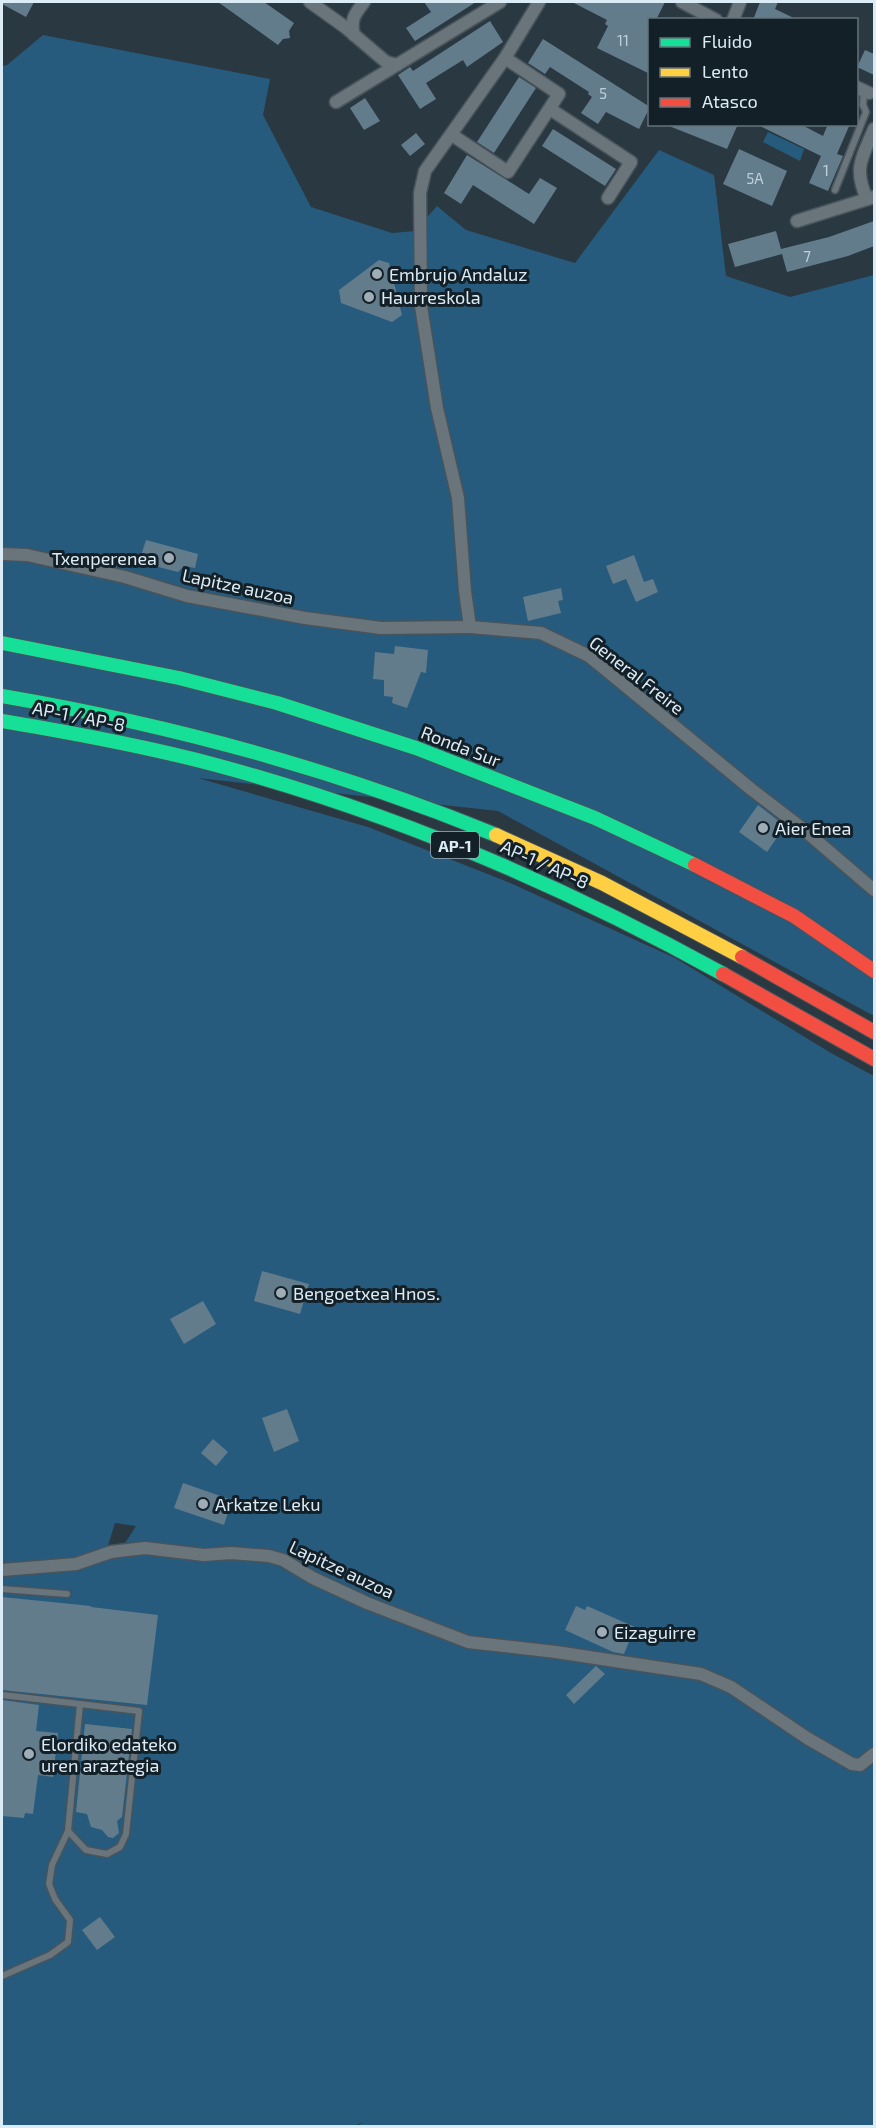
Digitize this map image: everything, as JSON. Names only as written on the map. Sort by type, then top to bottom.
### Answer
[{"type":"main road","name":"Ronda Sur","points":[[2,643],[179,678],[277,703],[416,748],[585,813],[724,879],[794,916],[874,971]]},
{"type":"main road","name":"AP-1 / AP-8","points":[[2,696],[101,714],[236,746],[357,783],[434,811],[623,894],[685,926],[874,1032]]},
{"type":"main road","name":"AP-1 / AP-8","points":[[2,721],[97,737],[230,769],[361,809],[426,833],[614,916],[735,980],[874,1059]]},
{"type":"street","points":[[310,2],[350,31],[386,62],[397,65]]},
{"type":"street","points":[[350,31],[355,14],[364,2]]},
{"type":"street","points":[[336,102],[500,2]]},
{"type":"street","points":[[470,627],[458,498],[437,408],[421,306],[420,193],[425,171],[505,58],[539,2]]},
{"type":"street","points":[[682,2],[712,18]]},
{"type":"street","points":[[734,18],[740,2]]},
{"type":"street","points":[[452,135],[508,172],[559,94],[505,58]]},
{"type":"street","points":[[550,109],[631,162],[608,198]]},
{"type":"street","points":[[797,221],[871,198],[863,190],[858,168],[874,129]]},
{"type":"street","name":"Lapitze auzoa","points":[[2,554],[27,555],[125,577],[187,596],[305,618],[381,628],[470,627]]},
{"type":"street","name":"General Freire","points":[[470,627],[542,633],[589,656],[750,789],[803,829],[874,890]]},
{"type":"street","name":"Lapitze auzoa","points":[[2,1570],[76,1564],[111,1552],[145,1548],[204,1555],[231,1553],[269,1556],[283,1560],[313,1578],[367,1603],[468,1642],[556,1652],[701,1674],[731,1687],[807,1738],[852,1764],[860,1765],[874,1754]]},
{"type":"lane","points":[[834,190],[866,112],[863,105],[863,90]]},
{"type":"lane","points":[[2,1589],[68,1594]]},
{"type":"lane","points":[[2,1695],[139,1711],[126,1834],[120,1847],[107,1854],[86,1850],[68,1831]]},
{"type":"lane","points":[[2,1976],[50,1956],[68,1942],[70,1920],[55,1899],[49,1884],[52,1865],[68,1831],[80,1704]]},
{"type":"shaded area","points":[[43,35],[270,79],[263,115],[311,207],[392,233],[415,231],[437,206],[466,230],[575,263],[659,150],[714,175],[726,276],[790,297],[874,275],[874,1016],[498,811],[198,778],[368,827],[508,882],[675,958],[831,1053],[874,1076],[874,2126],[357,2126],[364,2122],[354,2126],[2,2126],[2,1570],[76,1564],[111,1552],[117,1558],[149,1552],[200,1559],[247,1559],[277,1563],[336,1596],[432,1634],[436,1624],[315,1573],[288,1555],[269,1551],[204,1551],[125,1543],[136,1526],[115,1523],[107,1549],[76,1560],[2,1566],[2,66],[7,65]]},
{"type":"shaded area","points":[[768,132],[804,149],[800,161],[763,142]]},
{"type":"building","points":[[2,2],[34,2],[26,17]]},
{"type":"building","points":[[218,2],[264,2],[294,23],[289,31],[290,38],[283,39],[278,45]]},
{"type":"building","points":[[424,2],[476,2],[415,41],[406,28],[431,12]]},
{"type":"building","points":[[572,2],[665,2],[657,18],[648,18],[648,73],[597,48],[608,26],[605,24],[607,20]]},
{"type":"building","points":[[760,2],[778,2],[775,9],[794,18],[754,18]]},
{"type":"building","points":[[490,21],[503,42],[467,67],[463,60],[426,83],[436,99],[420,109],[398,75],[410,67],[413,71]]},
{"type":"building","points":[[543,39],[648,106],[648,111],[639,129],[606,112],[598,124],[581,113],[592,97],[588,94],[589,92],[550,67],[545,74],[528,63]]},
{"type":"building","points":[[865,50],[874,54],[874,75],[858,67]]},
{"type":"building","points":[[519,77],[536,88],[494,153],[477,142]]},
{"type":"building","points":[[365,98],[380,121],[364,130],[350,108]]},
{"type":"building","points":[[669,126],[737,126],[727,149]]},
{"type":"building","points":[[760,126],[804,126],[823,136],[827,126],[849,126],[837,154],[843,156],[828,191],[809,183],[821,156]]},
{"type":"building","points":[[553,129],[616,169],[605,186],[542,146]]},
{"type":"building","points":[[416,133],[425,144],[410,156],[401,145]]},
{"type":"building","points":[[739,149],[787,171],[772,206],[723,184]]},
{"type":"building","points":[[467,155],[529,194],[540,178],[557,188],[534,224],[473,185],[461,204],[444,193]]},
{"type":"building","points":[[874,221],[874,246],[848,256],[787,272],[782,254],[735,267],[728,244],[776,231],[781,249],[829,237]]},
{"type":"building","name":"Haurreskola","points":[[379,260],[389,263],[402,315],[392,322],[341,303],[339,290]]},
{"type":"building","name":"Txenperenea","points":[[146,540],[198,554],[195,568],[184,566],[178,572],[139,562]]},
{"type":"building","points":[[634,555],[644,582],[653,579],[658,592],[636,602],[626,579],[613,584],[606,566]]},
{"type":"building","points":[[561,588],[563,600],[558,601],[561,613],[528,621],[523,597]]},
{"type":"building","points":[[395,646],[428,650],[426,673],[421,672],[407,708],[392,703],[393,697],[384,696],[384,680],[373,679],[375,652],[394,654]]},
{"type":"building","name":"Aier Enea","points":[[758,805],[785,826],[767,852],[739,832]]},
{"type":"building","name":"Bengoetxea Hnos.","points":[[262,1271],[309,1284],[300,1314],[254,1301]]},
{"type":"building","points":[[203,1301],[216,1324],[184,1344],[170,1319]]},
{"type":"building","points":[[287,1409],[299,1441],[274,1452],[262,1418]]},
{"type":"building","points":[[213,1439],[228,1452],[216,1466],[201,1453]]},
{"type":"building","name":"Arkatze Leku","points":[[183,1483],[232,1500],[224,1525],[174,1508]]},
{"type":"building","points":[[2,1597],[158,1615],[147,1705],[2,1690]]},
{"type":"building","name":"Eizaguirre","points":[[576,1606],[585,1610],[587,1606],[635,1627],[624,1654],[613,1652],[565,1630]]},
{"type":"building","points":[[596,1666],[605,1674],[574,1704],[566,1695]]},
{"type":"building","name":"Elordiko edateko uren araztegia","points":[[2,1700],[39,1705],[36,1731],[58,1733],[53,1777],[38,1775],[33,1814],[25,1813],[24,1818],[2,1816]]},
{"type":"building","points":[[85,1724],[132,1729],[122,1817],[117,1821],[119,1833],[113,1838],[108,1837],[102,1830],[91,1827],[87,1814],[76,1812]]},
{"type":"building","points":[[100,1917],[115,1937],[97,1950],[82,1930]]},
{"type":"traffic: fast","points":[[2,643],[179,678],[277,703],[416,748],[595,818],[695,865]]},
{"type":"traffic: fast","points":[[2,696],[129,721],[253,752],[376,790],[496,835]]},
{"type":"traffic: fast","points":[[2,721],[109,740],[189,758],[348,805],[539,881],[662,941],[723,974]]},
{"type":"traffic: slow","points":[[496,835],[602,883],[742,957]]},
{"type":"traffic: jam","points":[[695,865],[794,916],[874,971]]},
{"type":"traffic: jam","points":[[742,957],[874,1032]]},
{"type":"traffic: jam","points":[[723,974],[874,1059]]},
{"type":"place","name":"Embrujo Andaluz","points":[[377,274]]},
{"type":"place","name":"Haurreskola","points":[[369,297]]},
{"type":"place","name":"Txenperenea","points":[[169,558]]},
{"type":"place","name":"Aier Enea","points":[[763,828]]},
{"type":"place","name":"Bengoetxea Hnos.","points":[[281,1293]]},
{"type":"place","name":"Arkatze Leku","points":[[203,1504]]},
{"type":"place","name":"Eizaguirre","points":[[602,1632]]},
{"type":"place","name":"Elordiko edateko uren araztegia","points":[[29,1754]]}]
